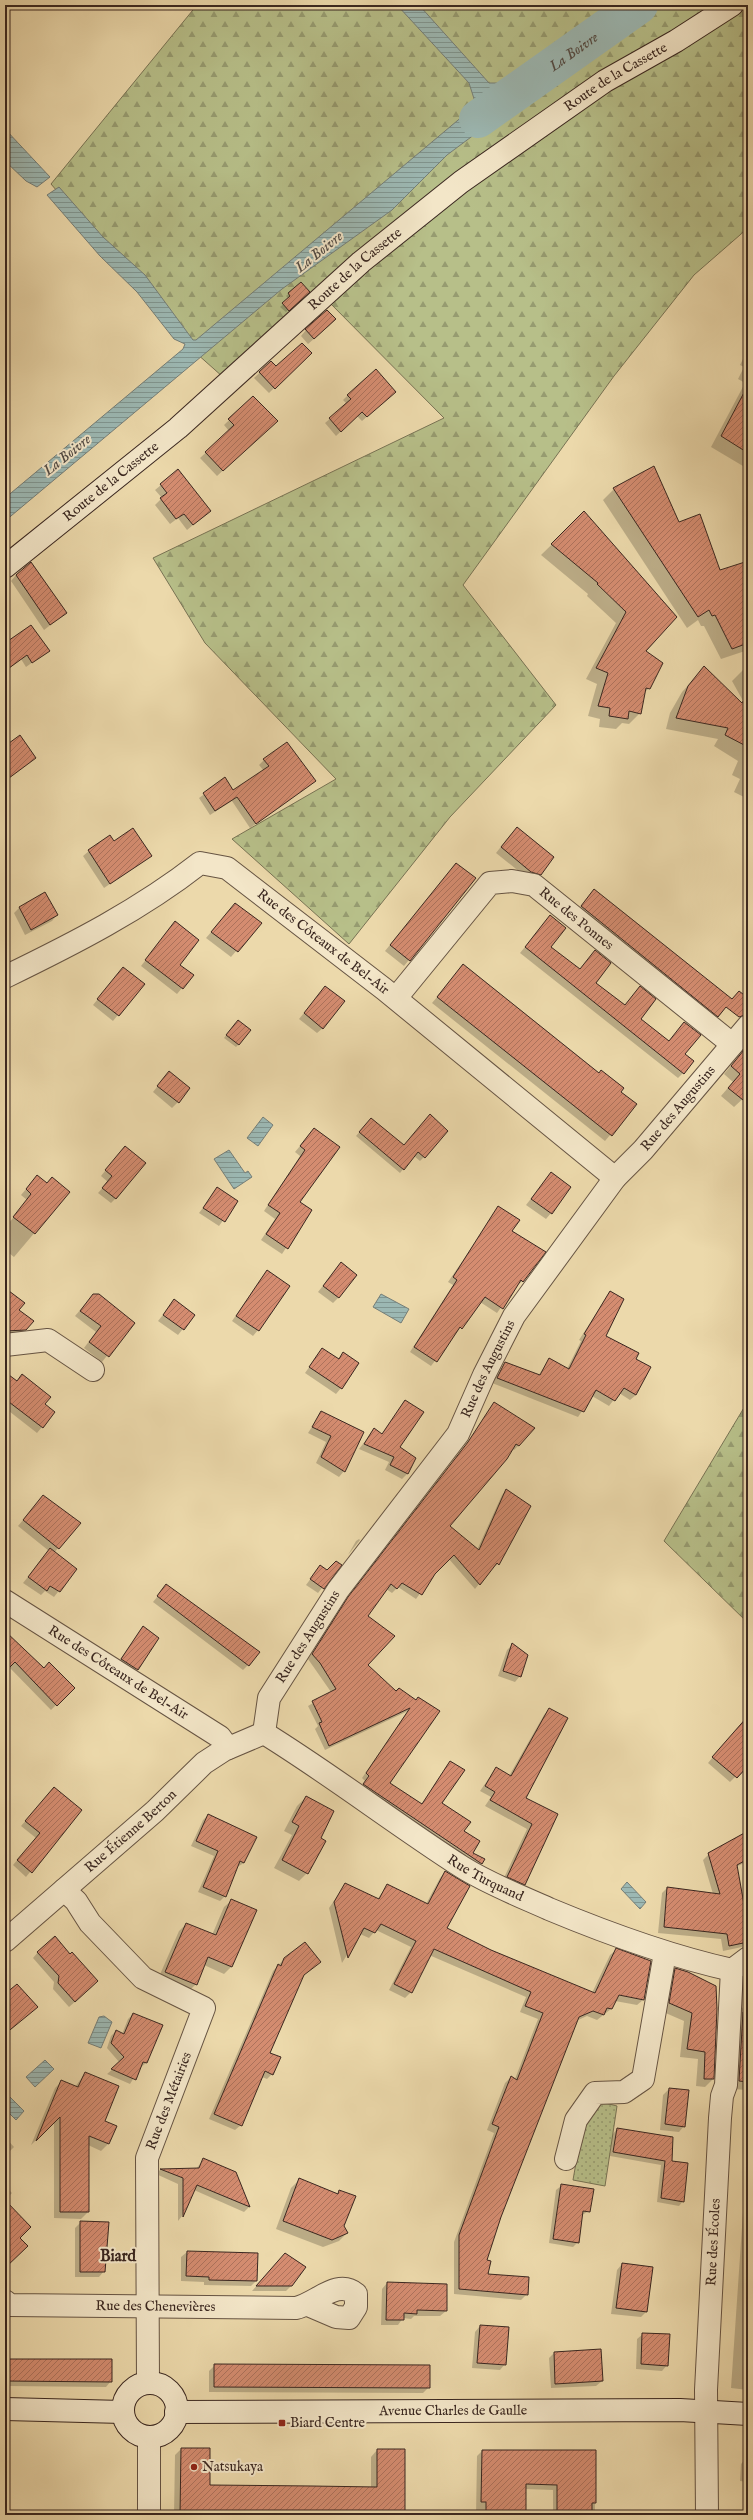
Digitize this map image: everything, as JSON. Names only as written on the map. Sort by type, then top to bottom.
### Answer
[{"type":"street","name":"Route de la Cassette","points":[[5,567],[178,428],[361,262],[461,182],[605,81],[676,41],[732,5]]},
{"type":"street","name":"Rue des Côteaux de Bel-Air","points":[[5,977],[89,936],[179,880],[200,863],[213,864],[227,868],[396,998],[615,1178]]},
{"type":"street","name":"Rue des Ponnes","points":[[396,998],[490,883],[512,881],[534,885],[732,1044]]},
{"type":"street","name":"Rue des Augustins","points":[[264,1733],[269,1698],[338,1590],[458,1434],[484,1375],[514,1316],[615,1178],[643,1150],[748,1026]]},
{"type":"street","points":[[5,1345],[48,1340],[93,1370]]},
{"type":"street","name":"Rue des Côteaux de Bel-Air","points":[[5,1601],[220,1737],[228,1748]]},
{"type":"street","name":"Rue Étienne Berton","points":[[5,1941],[155,1811],[204,1763],[228,1748],[264,1733]]},
{"type":"street","name":"Rue Turquand","points":[[264,1733],[382,1810],[463,1868],[524,1898],[597,1929],[665,1953],[740,1964]]},
{"type":"street","name":"Rue des Métairies","points":[[64,1890],[76,1901],[90,1923],[143,1978],[204,2008],[148,2158],[148,2383]]},
{"type":"street","points":[[566,2159],[576,2120],[595,2093],[624,2092],[643,2079],[665,1953]]},
{"type":"street","name":"Rue des Écoles","points":[[707,2515],[706,2412],[720,2118],[722,2096],[726,2085],[740,1964]]},
{"type":"street","name":"Rue des Chenevières","points":[[5,2301],[10,2305],[148,2307],[296,2308],[308,2305]]},
{"type":"street","points":[[148,2383],[157,2384],[172,2395],[176,2412],[175,2420],[164,2432],[149,2437],[134,2432],[128,2426],[123,2412],[124,2403],[133,2389],[148,2383]]},
{"type":"street","points":[[5,2409],[123,2412]]},
{"type":"street","name":"Avenue Charles de Gaulle","points":[[176,2412],[706,2412],[748,2414]]},
{"type":"street","points":[[149,2437],[149,2515]]},
{"type":"green space","points":[[197,5],[748,5],[748,228],[694,275],[614,376],[463,585],[556,705],[450,817],[349,944],[232,839],[336,779],[205,643],[153,558],[444,418],[325,298],[223,377],[196,353],[51,184]]},
{"type":"green space","points":[[748,1401],[748,1623],[664,1541]]},
{"type":"green space","points":[[601,2102],[617,2106],[605,2186],[573,2180],[580,2140],[588,2116]]},
{"type":"water","points":[[397,5],[419,5],[489,83],[513,83],[526,96],[447,155],[392,210],[282,289],[5,521],[5,498],[183,349],[185,344],[174,339],[137,292],[100,256],[47,195],[59,187],[103,237],[145,275],[193,340],[196,340],[476,105],[469,83]]},
{"type":"water","points":[[616,5],[657,5],[538,92],[519,77],[555,48]]},
{"type":"water","points":[[5,129],[50,177],[37,187],[26,181],[5,161]]},
{"type":"water","points":[[263,1117],[273,1125],[258,1146],[247,1138]]},
{"type":"water","points":[[229,1150],[245,1173],[248,1171],[252,1177],[234,1189],[214,1159]]},
{"type":"water","points":[[381,1294],[409,1309],[401,1323],[373,1307]]},
{"type":"water","points":[[627,1882],[646,1902],[640,1909],[621,1889]]},
{"type":"water","points":[[104,2016],[112,2022],[101,2048],[88,2043],[99,2017]]},
{"type":"water","points":[[45,2060],[54,2069],[35,2087],[26,2077]]},
{"type":"water","points":[[8,2095],[24,2111],[16,2120],[5,2109],[5,2097]]},
{"type":"building","points":[[301,282],[310,292],[289,311],[282,303],[290,296],[288,293]]},
{"type":"building","points":[[327,310],[336,319],[314,339],[305,329]]},
{"type":"building","points":[[302,343],[312,353],[275,389],[259,372],[271,361],[276,366]]},
{"type":"building","points":[[376,369],[396,392],[367,417],[362,412],[341,432],[329,418],[351,399],[347,395]]},
{"type":"building","points":[[748,385],[748,453],[721,436]]},
{"type":"building","points":[[253,396],[278,421],[223,471],[205,452],[234,425],[228,419]]},
{"type":"building","points":[[654,466],[679,522],[700,514],[720,570],[748,561],[748,643],[732,649],[715,615],[712,616],[709,610],[698,617],[613,488]]},
{"type":"building","points":[[178,469],[211,511],[193,525],[184,514],[176,519],[160,498],[167,493],[160,484]]},
{"type":"building","points":[[584,511],[677,617],[646,651],[663,663],[650,689],[646,688],[641,714],[629,711],[628,719],[609,716],[610,708],[598,706],[608,673],[596,668],[626,612],[597,584],[598,583],[551,544]]},
{"type":"building","points":[[31,562],[67,613],[50,625],[16,575]]},
{"type":"building","points":[[31,625],[50,651],[32,663],[27,655],[5,671],[5,643]]},
{"type":"building","points":[[704,666],[742,703],[748,693],[748,747],[725,735],[728,728],[676,718],[688,686]]},
{"type":"building","points":[[20,735],[36,758],[5,781],[5,746]]},
{"type":"building","points":[[287,742],[316,781],[256,824],[237,797],[215,811],[203,793],[225,777],[233,790],[269,766],[263,759]]},
{"type":"building","points":[[517,827],[554,857],[541,875],[531,872],[501,847]]},
{"type":"building","points":[[133,828],[152,856],[110,884],[88,850],[110,835],[114,841]]},
{"type":"building","points":[[456,863],[476,878],[410,961],[390,945]]},
{"type":"building","points":[[594,889],[732,999],[739,991],[748,998],[748,1014],[739,1017],[726,1007],[718,1017],[581,906]]},
{"type":"building","points":[[45,892],[58,915],[31,930],[19,907]]},
{"type":"building","points":[[235,903],[262,923],[238,952],[211,932]]},
{"type":"building","points":[[550,915],[566,928],[551,947],[580,969],[595,950],[611,963],[596,983],[625,1005],[640,986],[656,999],[641,1019],[669,1041],[684,1022],[701,1035],[685,1054],[694,1061],[684,1074],[525,947]]},
{"type":"building","points":[[175,921],[199,940],[180,965],[194,975],[183,989],[145,960]]},
{"type":"building","points":[[463,964],[599,1073],[601,1070],[624,1088],[621,1092],[637,1104],[612,1136],[437,997]]},
{"type":"building","points":[[123,967],[145,984],[119,1016],[97,999]]},
{"type":"building","points":[[325,986],[345,1001],[323,1029],[304,1013]]},
{"type":"building","points":[[238,1020],[251,1030],[239,1045],[226,1035]]},
{"type":"building","points":[[748,1045],[748,1104],[728,1088],[740,1074],[731,1066]]},
{"type":"building","points":[[169,1071],[190,1088],[179,1103],[157,1086]]},
{"type":"building","points":[[430,1114],[448,1131],[425,1158],[418,1152],[404,1170],[359,1132],[371,1118],[404,1145]]},
{"type":"building","points":[[314,1128],[340,1147],[300,1202],[312,1210],[288,1249],[266,1234],[280,1213],[268,1205],[305,1150],[300,1146]]},
{"type":"building","points":[[125,1146],[146,1163],[116,1199],[102,1188],[112,1176],[105,1170]]},
{"type":"building","points":[[551,1172],[571,1187],[552,1214],[531,1199]]},
{"type":"building","points":[[37,1175],[47,1183],[52,1177],[70,1192],[35,1234],[13,1217],[31,1194],[26,1189]]},
{"type":"building","points":[[217,1187],[238,1201],[225,1222],[203,1208]]},
{"type":"building","points":[[498,1206],[520,1220],[512,1231],[546,1252],[523,1282],[521,1280],[503,1309],[485,1297],[462,1329],[460,1327],[437,1362],[414,1347],[457,1280],[453,1277]]},
{"type":"building","points":[[341,1262],[357,1275],[339,1298],[323,1286]]},
{"type":"building","points":[[267,1270],[290,1286],[259,1331],[236,1316]]},
{"type":"building","points":[[5,1288],[25,1303],[19,1310],[34,1321],[26,1330],[5,1331]]},
{"type":"building","points":[[610,1291],[624,1299],[606,1336],[639,1353],[636,1359],[651,1367],[636,1395],[624,1388],[615,1401],[596,1390],[584,1412],[497,1378],[505,1362],[540,1375],[549,1358],[569,1369],[586,1335],[584,1334]]},
{"type":"building","points":[[93,1294],[99,1294],[135,1323],[109,1357],[89,1342],[101,1326],[80,1311]]},
{"type":"building","points":[[174,1299],[195,1315],[184,1330],[163,1315]]},
{"type":"building","points":[[322,1348],[339,1359],[343,1352],[359,1363],[342,1389],[309,1367]]},
{"type":"building","points":[[5,1372],[17,1381],[22,1374],[51,1397],[45,1404],[55,1412],[43,1428],[5,1399]]},
{"type":"building","points":[[405,1400],[424,1412],[400,1447],[416,1458],[408,1474],[390,1465],[394,1457],[364,1444],[374,1428],[382,1434]]},
{"type":"building","points":[[494,1402],[535,1428],[519,1446],[516,1444],[507,1459],[450,1526],[479,1550],[506,1489],[531,1506],[499,1565],[497,1563],[480,1585],[454,1555],[435,1574],[422,1595],[402,1583],[397,1589],[391,1584],[368,1616],[395,1636],[368,1665],[396,1691],[399,1688],[416,1700],[418,1697],[440,1711],[390,1783],[422,1804],[450,1761],[465,1770],[442,1803],[471,1822],[464,1831],[480,1841],[473,1853],[485,1859],[482,1864],[363,1784],[369,1776],[366,1773],[410,1708],[329,1746],[319,1723],[322,1722],[312,1701],[336,1689],[320,1663],[312,1654],[348,1597],[468,1442]]},
{"type":"building","points":[[321,1411],[364,1432],[345,1472],[321,1457],[331,1436],[312,1427]]},
{"type":"building","points":[[43,1495],[81,1523],[59,1549],[23,1520]]},
{"type":"building","points":[[50,1548],[77,1569],[60,1592],[50,1586],[47,1591],[28,1577]]},
{"type":"building","points":[[336,1561],[342,1565],[324,1589],[310,1579],[320,1565],[327,1570]]},
{"type":"building","points":[[166,1584],[260,1652],[249,1666],[157,1596]]},
{"type":"building","points":[[143,1626],[159,1638],[138,1670],[121,1659]]},
{"type":"building","points":[[5,1631],[44,1668],[49,1662],[75,1688],[57,1706],[15,1662],[5,1672]]},
{"type":"building","points":[[512,1643],[528,1655],[521,1677],[503,1671]]},
{"type":"building","points":[[549,1708],[568,1718],[526,1798],[558,1814],[525,1885],[507,1877],[532,1824],[490,1800],[495,1792],[485,1786],[496,1767],[511,1776]]},
{"type":"building","points":[[748,1716],[748,1766],[737,1778],[712,1757]]},
{"type":"building","points":[[54,1787],[82,1810],[32,1873],[17,1860],[40,1833],[25,1821]]},
{"type":"building","points":[[306,1796],[334,1811],[321,1838],[326,1841],[308,1874],[282,1860],[299,1826],[292,1822]]},
{"type":"building","points":[[208,1814],[257,1837],[244,1863],[240,1861],[226,1897],[203,1887],[218,1851],[196,1841]]},
{"type":"building","points":[[748,1831],[748,1859],[737,1865],[748,1927],[748,1942],[729,1946],[727,1934],[664,1927],[667,1887],[720,1894],[708,1853]]},
{"type":"building","points":[[445,1871],[470,1886],[447,1928],[491,1950],[595,1993],[616,1948],[651,1961],[644,2000],[619,1995],[612,2009],[607,2008],[604,2015],[593,2011],[579,2017],[501,2217],[487,2260],[491,2261],[488,2274],[529,2277],[528,2295],[459,2289],[459,2235],[499,2127],[492,2124],[511,2076],[517,2080],[543,2013],[525,2006],[531,1992],[434,1949],[412,1993],[394,1984],[416,1941],[381,1924],[375,1933],[364,1928],[348,1958],[334,1902],[345,1883],[379,1899],[387,1884],[428,1904]]},
{"type":"building","points":[[231,1899],[257,1910],[232,1967],[208,1957],[197,1985],[165,1972],[186,1923],[216,1935]]},
{"type":"building","points":[[55,1936],[70,1954],[72,1952],[98,1981],[75,2002],[58,1983],[59,1976],[37,1952]]},
{"type":"building","points":[[305,1942],[321,1962],[304,1975],[270,2053],[281,2057],[273,2075],[265,2071],[242,2126],[214,2114],[278,1964],[281,1966],[284,1958]]},
{"type":"building","points":[[675,1968],[688,1972],[716,1986],[717,2009],[714,2079],[704,2079],[705,2052],[687,2049],[692,2013],[669,2003]]},
{"type":"building","points":[[17,1984],[38,2007],[5,2034],[5,1994]]},
{"type":"building","points":[[743,2012],[748,2013],[748,2082],[739,2081]]},
{"type":"building","points":[[133,2013],[163,2025],[147,2063],[143,2062],[136,2080],[111,2069],[124,2057],[111,2043],[116,2030],[124,2034]]},
{"type":"building","points":[[85,2072],[119,2086],[105,2121],[117,2126],[109,2144],[89,2136],[89,2212],[60,2212],[60,2117],[36,2141],[61,2080],[78,2087]]},
{"type":"building","points":[[669,2088],[689,2090],[685,2127],[665,2124]]},
{"type":"building","points":[[617,2128],[673,2137],[672,2161],[688,2163],[684,2202],[661,2198],[665,2161],[613,2152]]},
{"type":"building","points":[[203,2158],[236,2172],[250,2207],[197,2185],[183,2217],[183,2178],[160,2169],[199,2168]]},
{"type":"building","points":[[299,2178],[338,2194],[339,2190],[356,2196],[344,2226],[348,2233],[332,2240],[283,2221]]},
{"type":"building","points":[[561,2184],[594,2189],[590,2212],[583,2211],[579,2243],[553,2239]]},
{"type":"building","points":[[5,2200],[31,2227],[20,2238],[28,2246],[5,2268]]},
{"type":"building","points":[[80,2221],[109,2222],[105,2272],[80,2272]]},
{"type":"building","points":[[187,2251],[258,2253],[257,2281],[209,2280],[209,2277],[186,2276]]},
{"type":"building","points":[[285,2253],[306,2267],[292,2286],[256,2286]]},
{"type":"building","points":[[622,2263],[653,2267],[647,2312],[616,2308]]},
{"type":"building","points":[[387,2282],[447,2284],[447,2311],[417,2310],[417,2314],[404,2313],[404,2320],[386,2320]]},
{"type":"building","points":[[480,2325],[509,2327],[506,2365],[477,2363]]},
{"type":"building","points":[[642,2333],[670,2334],[668,2366],[641,2364]]},
{"type":"building","points":[[601,2349],[603,2381],[555,2384],[554,2352]]},
{"type":"building","points":[[5,2359],[112,2359],[112,2382],[5,2381]]},
{"type":"building","points":[[214,2364],[430,2365],[430,2388],[214,2387]]},
{"type":"building","points":[[181,2448],[210,2448],[210,2485],[377,2487],[377,2449],[405,2449],[405,2515],[180,2515]]},
{"type":"building","points":[[482,2450],[596,2450],[596,2503],[592,2503],[592,2515],[557,2515],[557,2485],[526,2484],[526,2515],[486,2515],[486,2502],[481,2502]]},
{"type":"waterway","name":"La Boivre","points":[[478,119],[639,5]]},
{"type":"place","name":"Biard Centre","points":[[282,2423]]},
{"type":"place","name":"Natsukaya","points":[[194,2467]]},
{"type":"district","name":"Biard","points":[[118,2257]]}]
